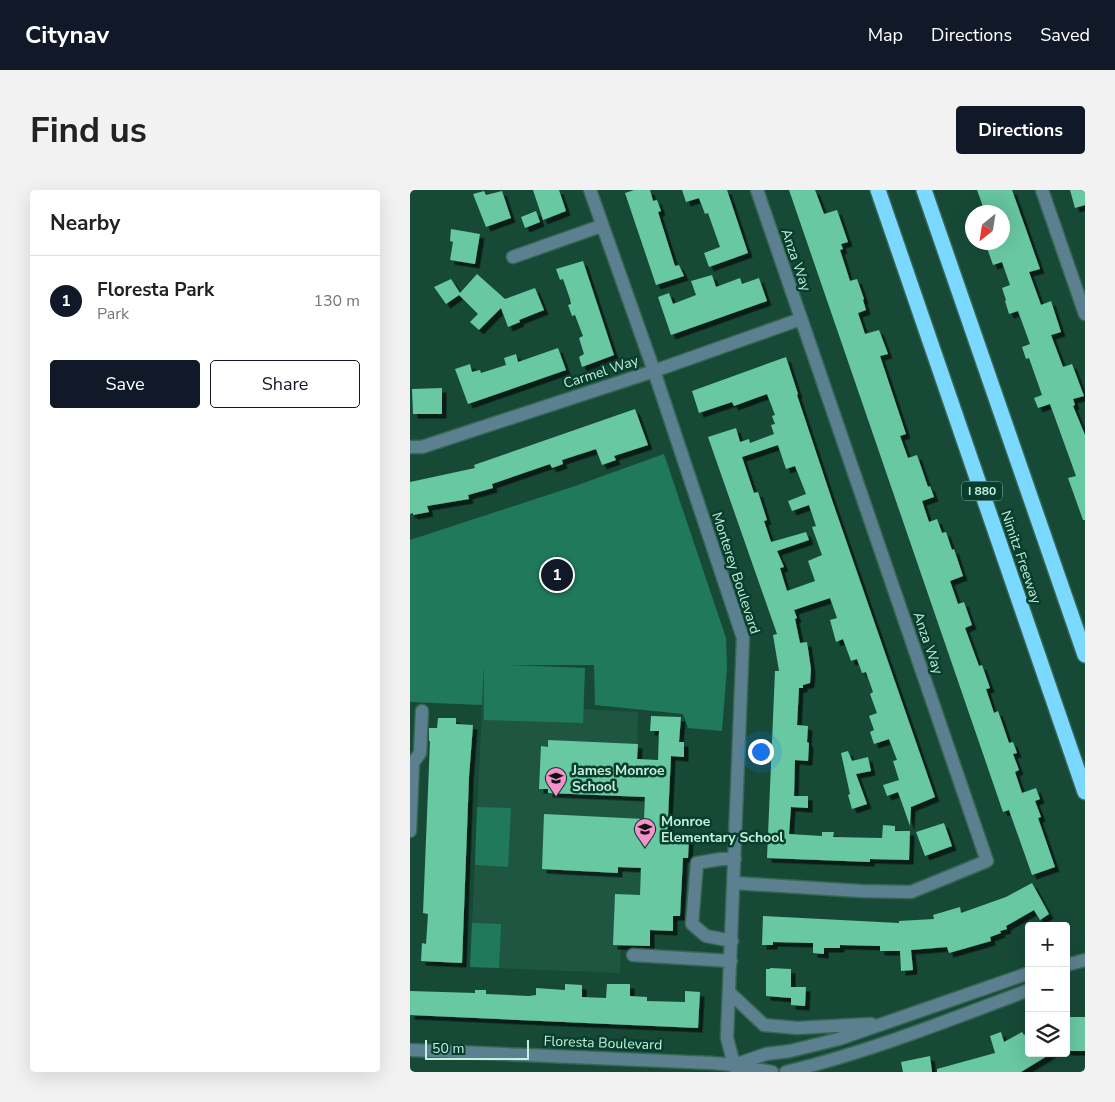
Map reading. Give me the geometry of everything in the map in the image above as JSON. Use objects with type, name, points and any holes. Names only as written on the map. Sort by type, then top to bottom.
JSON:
[{"type":"highway","name":"Nimitz Freeway","points":[[878,190],[1085,792]]},
{"type":"highway","name":"Nimitz Freeway","points":[[924,190],[1085,655]]},
{"type":"street","name":"Monterey Boulevard","points":[[590,190],[601,226],[654,370],[743,638],[727,1038],[736,1068]]},
{"type":"street","name":"Anza Way","points":[[734,883],[861,891],[911,892],[987,861],[757,190]]},
{"type":"street","points":[[1042,190],[1085,314]]},
{"type":"street","points":[[513,257],[601,226]]},
{"type":"street","name":"Carmel Way","points":[[410,447],[422,447],[800,319]]},
{"type":"street","points":[[410,831],[411,762],[420,753],[422,711]]},
{"type":"street","points":[[732,942],[706,936],[692,924],[697,864],[721,859],[735,860]]},
{"type":"street","points":[[632,955],[731,961]]},
{"type":"street","points":[[1070,964],[1083,961]]},
{"type":"street","points":[[1070,968],[1083,961]]},
{"type":"street","name":"Floresta Boulevard","points":[[736,1068],[766,1054],[790,1051],[839,1039],[1025,974]]},
{"type":"street","points":[[786,1072],[823,1063],[917,1033],[1025,992]]},
{"type":"street","points":[[730,993],[764,1025],[797,1028],[886,1023]]},
{"type":"street","name":"Floresta Boulevard","points":[[410,1050],[736,1068],[772,1072]]},
{"type":"shaded area","points":[[664,454],[726,638],[727,667],[722,731],[688,728],[683,714],[595,705],[594,665],[509,665],[585,668],[583,723],[484,720],[484,665],[482,705],[410,702],[410,540],[575,486]]},
{"type":"shaded area","points":[[484,665],[585,668],[583,709],[638,712],[637,759],[671,761],[667,838],[689,839],[688,858],[683,858],[680,916],[673,916],[673,931],[651,930],[650,946],[621,945],[620,973],[470,967]]},
{"type":"shaded area","points":[[477,807],[511,808],[508,867],[475,865]]},
{"type":"shaded area","points":[[472,923],[501,924],[499,968],[470,967]]},
{"type":"building","points":[[533,190],[559,190],[566,211],[543,220]]},
{"type":"building","points":[[634,190],[650,190],[653,201],[657,200],[661,211],[658,212],[675,266],[679,265],[684,276],[656,285],[625,193]]},
{"type":"building","points":[[682,190],[727,190],[748,253],[709,267],[704,253],[720,247],[708,213],[705,214],[699,198],[686,202]]},
{"type":"building","points":[[789,190],[815,190],[824,214],[837,210],[848,242],[841,244],[843,249],[840,250],[850,281],[857,279],[864,299],[866,310],[858,313],[865,334],[879,330],[888,354],[880,356],[906,434],[900,436],[908,458],[917,455],[928,487],[930,486],[934,497],[922,501],[929,522],[937,519],[942,533],[946,532],[952,550],[954,549],[963,576],[950,581],[958,604],[964,602],[972,625],[965,628],[979,666],[982,665],[990,688],[986,689],[994,713],[998,711],[1009,743],[1013,742],[1017,753],[1013,754],[1019,770],[1015,772],[1022,793],[1036,788],[1040,799],[1035,801],[1041,817],[1038,818],[1055,867],[1032,875],[1009,810],[1003,812]]},
{"type":"building","points":[[977,190],[1012,190],[1040,269],[1029,272],[1041,305],[1051,301],[1061,332],[1051,335],[1063,367],[1072,364],[1084,396],[1073,399],[1075,405],[1073,406],[1085,435],[1085,520],[1083,520],[1068,478],[1076,476],[1050,404],[1038,408],[1034,398],[1042,395],[1029,358],[1026,359],[1022,347],[1030,344],[1018,311],[1009,314],[1002,288],[1010,285],[1002,262],[993,265],[988,250],[1010,250],[1010,205],[982,205]]},
{"type":"building","points":[[1070,190],[1085,190],[1085,205],[1075,208]]},
{"type":"building","points":[[484,191],[486,195],[502,191],[511,218],[486,227],[473,194]]},
{"type":"building","points":[[536,211],[540,222],[525,228],[521,217]]},
{"type":"building","points":[[451,229],[480,234],[475,264],[450,260],[453,242],[450,241]]},
{"type":"building","points":[[583,261],[614,355],[582,367],[579,357],[584,354],[579,338],[583,336],[575,315],[572,316],[568,305],[571,304],[563,279],[560,280],[556,269]]},
{"type":"building","points":[[477,274],[505,299],[535,288],[544,310],[519,320],[520,322],[508,327],[501,308],[479,330],[470,322],[478,314],[459,295],[446,304],[434,287],[451,279],[460,293]]},
{"type":"building","points":[[712,275],[716,287],[740,278],[742,284],[759,278],[767,301],[671,335],[658,297],[669,293],[673,304],[696,295],[691,281]]},
{"type":"building","points":[[558,348],[566,370],[468,404],[455,369],[470,364],[472,372],[480,370],[481,373],[506,365],[504,358],[516,354],[518,362]]},
{"type":"building","points":[[786,357],[833,503],[935,797],[911,807],[910,826],[898,792],[887,796],[883,785],[899,780],[893,761],[897,760],[889,739],[874,744],[870,732],[874,730],[869,716],[877,713],[870,694],[873,692],[866,672],[862,673],[857,659],[851,661],[843,639],[836,642],[830,620],[837,618],[830,598],[794,610],[797,618],[795,619],[800,643],[807,642],[811,669],[810,683],[803,685],[803,688],[799,688],[797,725],[808,726],[807,742],[809,743],[808,761],[795,760],[794,796],[808,796],[808,808],[791,807],[789,834],[822,836],[822,832],[834,832],[833,837],[882,838],[883,825],[895,826],[895,831],[910,831],[909,860],[870,859],[870,862],[767,858],[775,671],[779,671],[773,635],[777,634],[708,437],[736,428],[740,442],[749,439],[750,443],[774,434],[771,425],[775,424],[772,416],[775,415],[767,394],[734,406],[732,402],[699,413],[692,391]],"holes":[[[778,445],[786,469],[795,466],[806,494],[788,501],[792,511],[809,505],[816,526],[812,527],[822,555],[808,561],[815,581],[787,591],[780,568],[784,567],[777,551],[809,540],[806,532],[771,542],[764,521],[767,520],[758,492],[754,493],[742,457]]]},
{"type":"building","points":[[442,388],[442,414],[413,414],[412,389]]},
{"type":"building","points":[[635,409],[648,445],[614,456],[616,460],[602,465],[596,449],[562,460],[563,464],[552,468],[550,464],[492,484],[493,488],[468,495],[469,499],[427,506],[429,512],[410,514],[410,482],[475,468],[474,465]]},
{"type":"building","points":[[651,716],[681,717],[679,742],[684,742],[684,757],[671,756],[667,838],[689,839],[688,858],[683,858],[680,916],[673,916],[673,931],[650,930],[650,946],[613,945],[615,894],[640,895],[641,868],[618,867],[618,873],[542,869],[544,814],[644,819],[645,797],[548,793],[548,789],[539,789],[541,746],[548,747],[548,740],[638,744],[637,759],[658,760],[659,731],[650,731]]},
{"type":"building","points":[[438,718],[456,718],[456,724],[473,725],[469,777],[462,963],[421,961],[422,943],[426,944],[428,914],[423,913],[429,728],[437,728]]},
{"type":"building","points":[[848,751],[852,761],[868,757],[871,771],[856,774],[867,804],[852,809],[841,753]]},
{"type":"building","points":[[944,823],[952,846],[925,856],[916,832]]},
{"type":"building","points":[[1032,883],[1049,914],[1040,920],[1034,910],[1006,926],[1007,929],[1000,931],[1001,933],[990,937],[991,941],[949,953],[947,947],[911,950],[913,970],[901,971],[900,951],[880,951],[880,946],[840,945],[840,948],[824,948],[824,954],[813,953],[813,943],[773,942],[773,945],[762,945],[763,916],[899,923],[899,921],[934,919],[933,915],[960,907],[961,913],[1006,897]]},
{"type":"building","points":[[766,969],[791,969],[791,987],[806,987],[805,1006],[791,1005],[791,998],[766,996]]},
{"type":"building","points":[[565,984],[582,985],[582,997],[606,998],[607,984],[630,984],[630,996],[647,997],[647,1001],[685,1002],[685,991],[700,992],[698,1028],[410,1015],[410,991],[475,993],[475,990],[486,990],[486,994],[529,996],[536,995],[536,988],[565,990]]},
{"type":"building","points":[[1070,1017],[1085,1017],[1085,1051],[1070,1051]]},
{"type":"building","points":[[1001,1032],[1004,1042],[1022,1032],[1025,1034],[1025,1057],[1045,1057],[1021,1072],[937,1072],[937,1069],[995,1053],[990,1036]]},
{"type":"building","points":[[930,1056],[932,1072],[903,1072],[901,1062]]},
{"type":"place","name":"Floresta Park","points":[[557,575]]},
{"type":"place","name":"James Monroe School","points":[[556,797]]},
{"type":"place","name":"Monroe Elementary School","points":[[645,848]]}]
